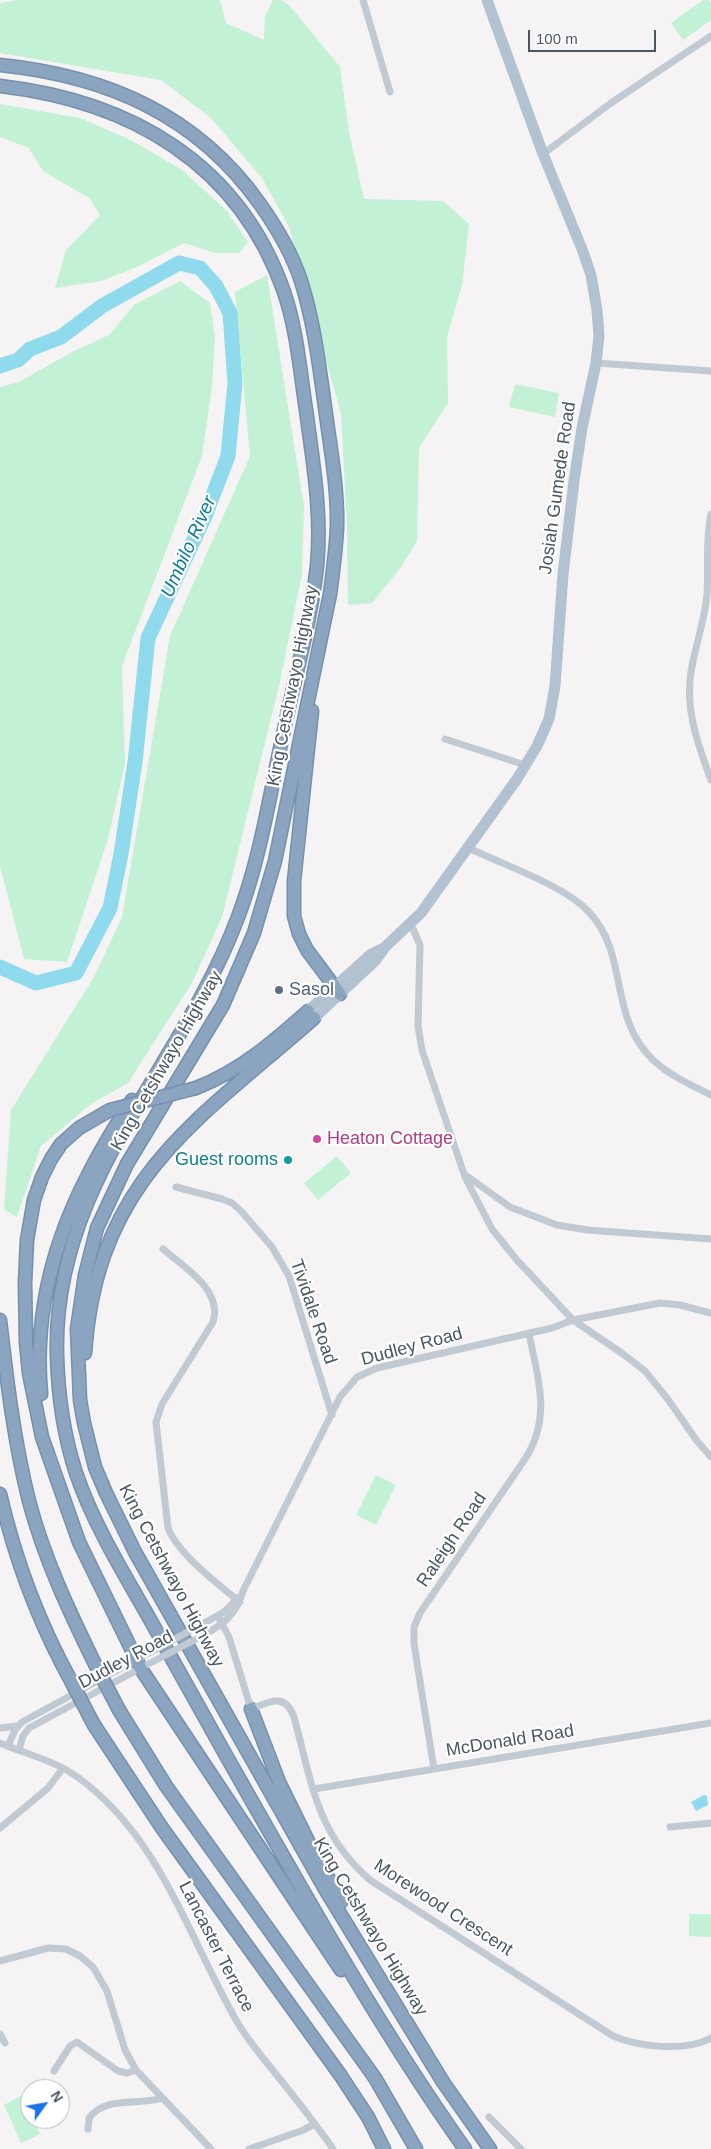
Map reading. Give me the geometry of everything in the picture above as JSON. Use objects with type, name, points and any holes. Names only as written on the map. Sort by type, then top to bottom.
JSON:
[{"type":"highway","name":"King Cetshwayo Highway","points":[[0,65],[66,75],[94,83],[150,106],[176,122],[210,148],[248,188],[273,222],[290,253],[303,287],[317,348],[335,486],[335,554],[330,594],[275,861],[254,933],[223,1005],[120,1177],[97,1228],[80,1298],[77,1329],[78,1369],[86,1431],[95,1467],[134,1552],[325,1889],[434,2067],[490,2149]]},
{"type":"highway","name":"King Cetshwayo Highway","points":[[0,86],[64,96],[96,106],[132,120],[156,133],[180,150],[227,194],[258,236],[280,283],[292,320],[317,498],[318,542],[316,571],[253,870],[241,911],[228,944],[198,1003],[103,1166],[76,1227],[60,1292],[57,1328],[58,1382],[64,1419],[76,1470],[107,1542],[290,1869],[393,2041],[465,2149]]},
{"type":"highway","points":[[313,676],[312,718],[292,898],[299,934],[313,960],[337,990]]},
{"type":"highway","points":[[51,1463],[41,1398],[39,1351],[45,1293],[54,1256],[80,1190],[95,1160],[179,1027],[198,1003]]},
{"type":"highway","points":[[106,1493],[86,1404],[84,1355],[92,1296],[106,1247],[135,1190],[153,1166],[183,1132],[311,1014]]},
{"type":"highway","points":[[311,1014],[234,1071],[196,1088],[110,1110],[79,1128],[61,1144],[42,1177],[34,1200],[28,1240],[25,1283],[28,1365],[42,1437],[65,1507],[79,1542],[138,1665],[316,1934],[393,2041]]},
{"type":"highway","points":[[0,1320],[14,1430],[29,1502],[48,1562],[95,1664],[119,1710],[166,1786],[375,2078],[416,2149]]},
{"type":"highway","points":[[0,1494],[19,1564],[45,1630],[94,1725],[162,1828],[341,2076],[368,2117],[384,2149]]},
{"type":"highway","points":[[251,1709],[279,1782],[316,1857],[475,2128]]},
{"type":"main road","name":"Josiah Gumede Road","points":[[311,1014],[370,955],[385,947],[412,924],[429,904],[526,765],[549,719],[554,686],[563,574],[574,481],[582,428],[596,363],[597,310],[591,275],[582,249],[543,154],[488,0]]},
{"type":"street","points":[[362,0],[390,92]]},
{"type":"street","points":[[543,154],[610,103],[711,36]]},
{"type":"street","points":[[596,363],[711,371]]},
{"type":"street","points":[[711,514],[707,542],[705,610],[691,672],[689,701],[695,734],[711,780]]},
{"type":"street","points":[[445,739],[526,765]]},
{"type":"street","points":[[469,848],[561,890],[589,912],[609,944],[623,1010],[638,1042],[659,1066],[711,1096]]},
{"type":"street","points":[[412,924],[420,945],[418,1026],[422,1050],[464,1174],[499,1238],[573,1320],[645,1371],[667,1398],[700,1446],[711,1457]]},
{"type":"street","points":[[464,1174],[510,1206],[557,1225],[587,1230],[711,1239]]},
{"type":"street","name":"Tividale Road","points":[[176,1187],[232,1203],[241,1210],[272,1247],[289,1276],[332,1415]]},
{"type":"street","points":[[163,1249],[202,1284],[211,1295],[215,1308],[213,1322],[158,1413],[156,1430],[166,1522],[171,1536],[180,1548],[238,1601]]},
{"type":"street","name":"Dudley Road","points":[[0,1728],[17,1726],[138,1665],[154,1661],[223,1624],[233,1614],[346,1388],[366,1372],[529,1334],[573,1320],[660,1303],[680,1305],[711,1313]]},
{"type":"street","name":"Raleigh Road","points":[[434,1769],[414,1644],[414,1627],[420,1613],[525,1459],[536,1439],[542,1408],[529,1334]]},
{"type":"street","name":"Dudley Road","points":[[18,1750],[23,1736],[29,1728],[138,1665],[149,1653],[218,1616],[238,1601]]},
{"type":"street","points":[[218,1616],[233,1647],[251,1709]]},
{"type":"street","name":"Morewood Crescent","points":[[251,1709],[275,1700],[285,1703],[290,1707],[322,1818],[349,1861],[370,1880],[602,2030],[623,2040],[679,2047],[698,2044],[711,2038]]},
{"type":"street","name":"McDonald Road","points":[[314,1788],[711,1723]]},
{"type":"street","points":[[8,1746],[17,1726]]},
{"type":"street","name":"Lancaster Terrace","points":[[0,1743],[63,1768],[101,1797],[141,1843],[184,1915],[245,2035],[333,2149]]},
{"type":"street","points":[[0,1828],[48,1788],[63,1768]]},
{"type":"street","points":[[670,1827],[711,1823]]},
{"type":"street","points":[[0,1961],[48,1948],[66,1949],[80,1956],[92,1968],[107,1991],[125,2050],[136,2070],[211,2149]]},
{"type":"street","points":[[0,2034],[5,2043]]},
{"type":"street","points":[[54,2072],[65,2052],[77,2042],[81,2042],[94,2055],[118,2071],[127,2073],[136,2070]]},
{"type":"street","points":[[88,2129],[89,2118],[104,2106],[123,2102],[149,2102],[162,2098]]},
{"type":"street","points":[[489,2118],[522,2149]]},
{"type":"street","points":[[249,2149],[301,2131],[315,2124]]},
{"type":"green space","points":[[19,0],[220,0],[226,23],[264,40],[265,16],[273,0],[281,0],[289,5],[340,67],[349,132],[364,199],[443,201],[469,224],[462,285],[447,337],[448,403],[419,448],[417,541],[401,567],[372,603],[348,605],[347,526],[341,414],[289,227],[262,178],[211,118],[161,80],[0,53],[0,3]]},
{"type":"green space","points":[[703,0],[709,0],[711,3],[711,20],[683,40],[671,23]]},
{"type":"green space","points":[[0,104],[80,118],[131,140],[182,170],[227,211],[248,242],[239,253],[215,253],[184,243],[139,266],[102,281],[55,288],[66,250],[100,215],[89,198],[43,171],[29,148],[0,137]]},
{"type":"green space","points":[[267,275],[304,507],[302,574],[279,686],[222,917],[192,983],[128,1083],[91,1104],[41,1146],[17,1217],[4,1210],[11,1110],[94,977],[122,917],[170,636],[250,456],[235,292]]},
{"type":"green space","points":[[180,281],[210,303],[215,337],[212,386],[202,456],[122,666],[125,763],[108,839],[67,962],[24,959],[0,866],[0,387],[19,382],[72,352],[109,335],[134,305]]},
{"type":"green space","points":[[515,384],[559,393],[555,417],[509,407]]},
{"type":"green space","points":[[337,1156],[351,1173],[318,1200],[304,1183]]},
{"type":"green space","points":[[376,1475],[396,1485],[376,1525],[356,1515]]},
{"type":"green space","points":[[689,1914],[711,1914],[711,1937],[689,1936]]},
{"type":"green space","points":[[20,2096],[20,2129],[38,2129],[40,2134],[21,2143],[4,2105]]},
{"type":"water","points":[[704,1795],[707,1796],[708,1805],[696,1811],[691,1802]]},
{"type":"waterway","name":"Umbilo River","points":[[0,366],[18,360],[30,349],[61,337],[102,306],[179,263],[200,268],[216,286],[230,313],[235,383],[228,456],[205,516],[148,638],[135,762],[121,854],[110,908],[76,973],[36,983],[0,967]]},
{"type":"place","name":"Sasol","points":[[279,990]]},
{"type":"place","name":"Heaton Cottage","points":[[317,1139]]},
{"type":"place","name":"Guest rooms","points":[[288,1160]]}]
